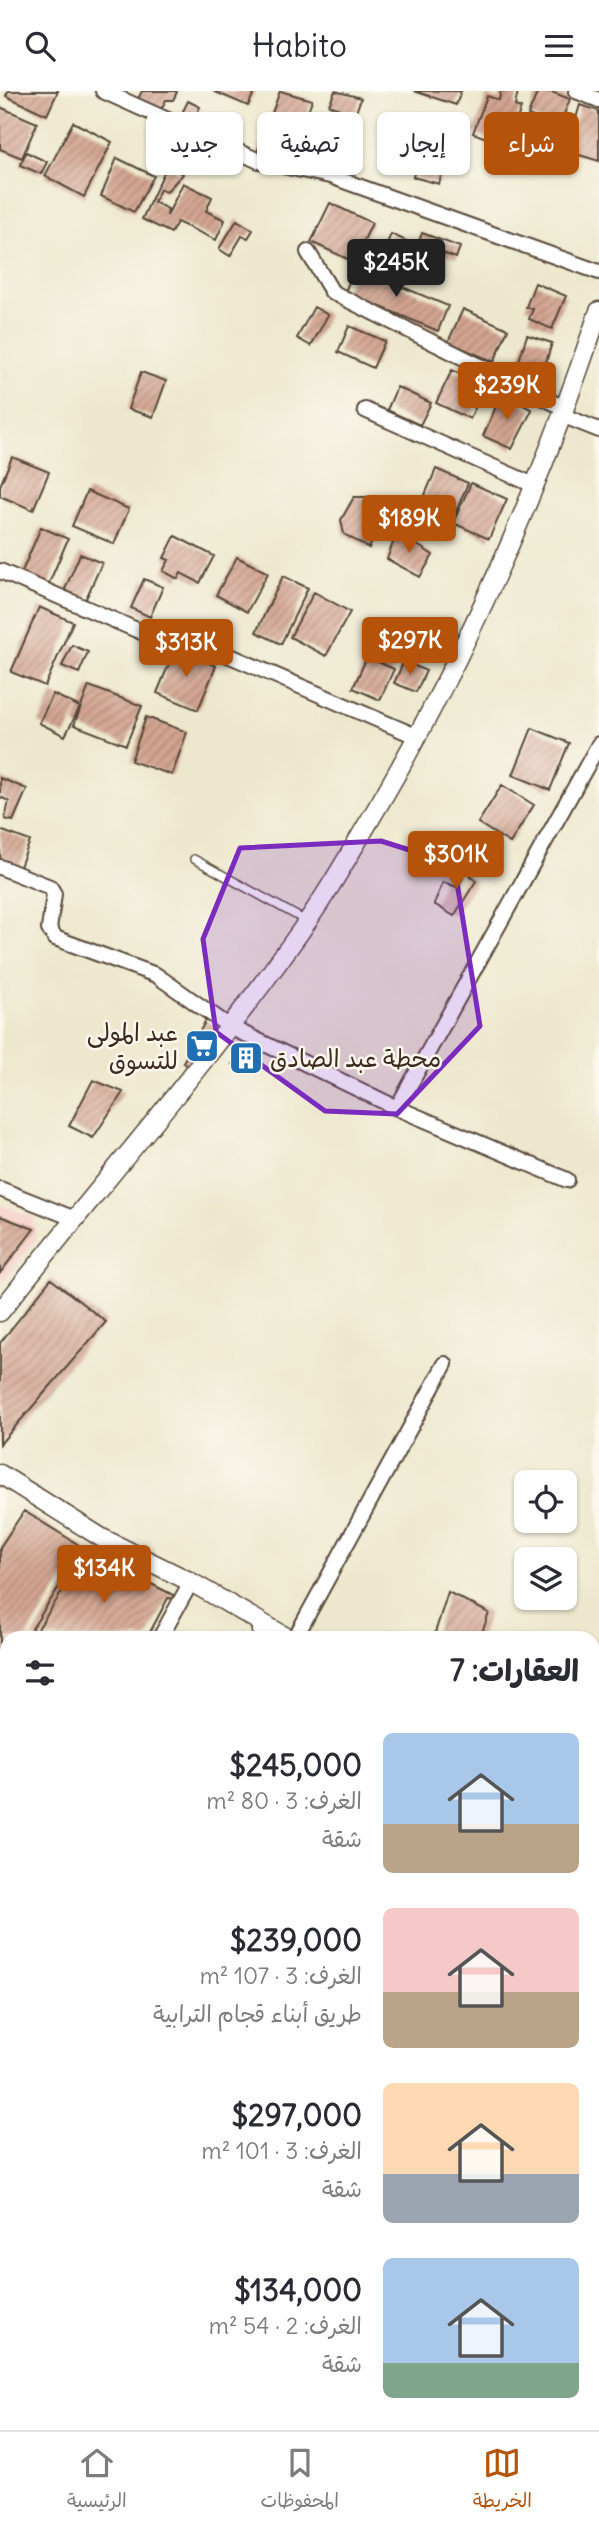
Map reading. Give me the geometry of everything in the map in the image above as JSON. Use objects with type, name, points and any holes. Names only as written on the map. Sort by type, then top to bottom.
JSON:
[{"type":"street","points":[[103,91],[260,161],[331,176],[599,272]]},
{"type":"street","points":[[576,91],[599,100]]},
{"type":"street","points":[[308,252],[332,292],[599,430]]},
{"type":"street","points":[[0,1312],[230,1027],[345,864],[435,708],[536,486],[565,412],[599,311]]},
{"type":"street","points":[[365,409],[536,486]]},
{"type":"street","points":[[0,572],[146,634],[214,649],[418,737]]},
{"type":"street","points":[[397,1108],[599,744]]},
{"type":"street","points":[[0,867],[50,887],[54,894],[49,929],[55,938],[156,975],[230,1027],[397,1108],[567,1180]]},
{"type":"street","points":[[0,1189],[75,1219]]},
{"type":"street","points":[[299,1631],[446,1364]]},
{"type":"street","points":[[0,1474],[102,1538],[191,1582],[259,1630]]},
{"type":"street","points":[[164,1631],[191,1582]]},
{"type":"lane","points":[[194,859],[307,921]]},
{"type":"highlighted area","points":[[381,841],[454,864],[480,1026],[397,1114],[325,1111],[216,1032],[203,939],[240,848]]},
{"type":"shaded area","points":[[0,1205],[33,1216],[36,1239],[0,1286]]},
{"type":"building","points":[[8,91],[58,91],[47,115],[6,96]]},
{"type":"building","points":[[142,91],[177,92],[173,100],[166,100],[160,112],[136,103]]},
{"type":"building","points":[[213,91],[255,91],[248,106]]},
{"type":"building","points":[[280,91],[312,100],[308,112],[272,112]]},
{"type":"building","points":[[335,91],[361,98],[356,112],[347,112],[329,105]]},
{"type":"building","points":[[414,91],[461,91],[456,105]]},
{"type":"building","points":[[501,91],[518,91],[515,106],[521,108],[520,112],[484,112],[484,137],[473,133],[487,96],[499,100]]},
{"type":"building","points":[[538,91],[549,91],[570,99],[565,112],[529,112]]},
{"type":"building","points":[[188,101],[200,107],[198,112],[182,112]]},
{"type":"building","points":[[580,105],[599,111],[599,161],[579,155]]},
{"type":"building","points":[[0,107],[37,123],[22,158],[0,149]]},
{"type":"building","points":[[73,122],[112,142],[84,197],[45,176]]},
{"type":"building","points":[[26,152],[47,162],[41,174],[20,165]]},
{"type":"building","points":[[117,158],[146,172],[146,175],[154,176],[134,212],[101,196]]},
{"type":"building","points":[[163,175],[182,175],[166,192],[160,189],[154,202],[168,209],[167,216],[183,183],[212,197],[206,211],[225,220],[216,240],[177,222],[171,233],[142,219]]},
{"type":"building","points":[[414,175],[441,175],[439,184]]},
{"type":"building","points":[[330,203],[372,223],[354,262],[311,242]]},
{"type":"building","points":[[237,220],[253,230],[248,238],[242,236],[230,256],[219,249]]},
{"type":"building","points":[[422,233],[460,247],[456,258],[418,244]]},
{"type":"building","points":[[391,234],[430,252],[418,279],[379,262]]},
{"type":"building","points":[[355,267],[448,306],[438,331],[345,292]]},
{"type":"building","points":[[535,283],[566,296],[552,329],[529,319],[533,309],[526,307]]},
{"type":"building","points":[[314,307],[328,315],[311,346],[297,338]]},
{"type":"building","points":[[463,309],[508,329],[494,362],[448,342]]},
{"type":"building","points":[[349,326],[385,341],[373,368],[338,352]]},
{"type":"building","points":[[527,335],[552,343],[541,378],[516,370]]},
{"type":"building","points":[[452,370],[485,386],[470,419],[436,403]]},
{"type":"building","points":[[141,372],[166,381],[153,417],[128,409]]},
{"type":"building","points":[[397,387],[431,403],[420,425],[387,410]]},
{"type":"building","points":[[502,393],[532,410],[512,449],[483,436]]},
{"type":"building","points":[[12,457],[49,472],[33,510],[0,496],[0,486]]},
{"type":"building","points":[[436,469],[468,483],[454,516],[422,502]]},
{"type":"building","points":[[471,483],[507,499],[489,539],[453,523]]},
{"type":"building","points":[[87,491],[129,509],[114,544],[72,526]]},
{"type":"building","points":[[354,497],[367,497],[384,506],[380,514],[385,517],[369,548],[344,534],[341,520]]},
{"type":"building","points":[[41,527],[68,539],[47,588],[20,576]]},
{"type":"building","points":[[397,532],[433,555],[420,577],[387,559]]},
{"type":"building","points":[[175,536],[214,556],[200,583],[181,573],[178,579],[163,571],[169,560],[164,558]]},
{"type":"building","points":[[80,554],[102,563],[84,603],[63,594]]},
{"type":"building","points":[[237,557],[268,573],[247,612],[216,595]]},
{"type":"building","points":[[283,576],[308,588],[281,644],[256,632]]},
{"type":"building","points":[[144,579],[163,587],[150,617],[131,608]]},
{"type":"building","points":[[314,592],[350,612],[326,656],[290,637]]},
{"type":"building","points":[[39,607],[73,622],[45,686],[11,672]]},
{"type":"building","points":[[72,645],[88,652],[79,673],[62,666]]},
{"type":"building","points":[[175,649],[216,666],[198,710],[157,693]]},
{"type":"building","points":[[367,657],[394,669],[380,700],[353,688]]},
{"type":"building","points":[[404,661],[426,671],[416,692],[394,683]]},
{"type":"building","points":[[89,686],[142,706],[126,745],[74,725]]},
{"type":"building","points":[[53,694],[80,707],[65,736],[39,723]]},
{"type":"building","points":[[146,717],[187,732],[172,775],[131,761]]},
{"type":"building","points":[[532,728],[569,743],[550,790],[513,775]]},
{"type":"building","points":[[0,778],[27,789],[13,821],[5,819],[9,801],[0,797]]},
{"type":"building","points":[[502,785],[534,805],[510,843],[478,823]]},
{"type":"building","points":[[0,830],[30,841],[19,869],[0,862]]},
{"type":"building","points":[[456,860],[474,870],[470,876],[476,881],[454,916],[434,904],[443,882],[457,887],[463,878],[455,869]]},
{"type":"building","name":"عبد المولى للتسوق","points":[[206,1020],[224,1031],[192,1072],[183,1062]]},
{"type":"building","name":"محطة عبد الصادق","points":[[245,1042],[261,1050],[250,1071],[232,1064]]},
{"type":"building","points":[[93,1080],[123,1092],[93,1138],[69,1126]]},
{"type":"building","points":[[0,1216],[34,1229],[0,1273]]},
{"type":"building","points":[[51,1279],[106,1322],[0,1444],[0,1343]]},
{"type":"building","points":[[24,1511],[84,1548],[31,1631],[0,1631],[0,1547]]},
{"type":"building","points":[[88,1552],[181,1599],[168,1598],[151,1631],[37,1631]]},
{"type":"building","points":[[448,1592],[489,1613],[483,1631],[436,1631]]},
{"type":"place","name":"عبد المولى للتسوق","points":[[202,1046]]},
{"type":"place","name":"محطة عبد الصادق","points":[[246,1058]]}]
